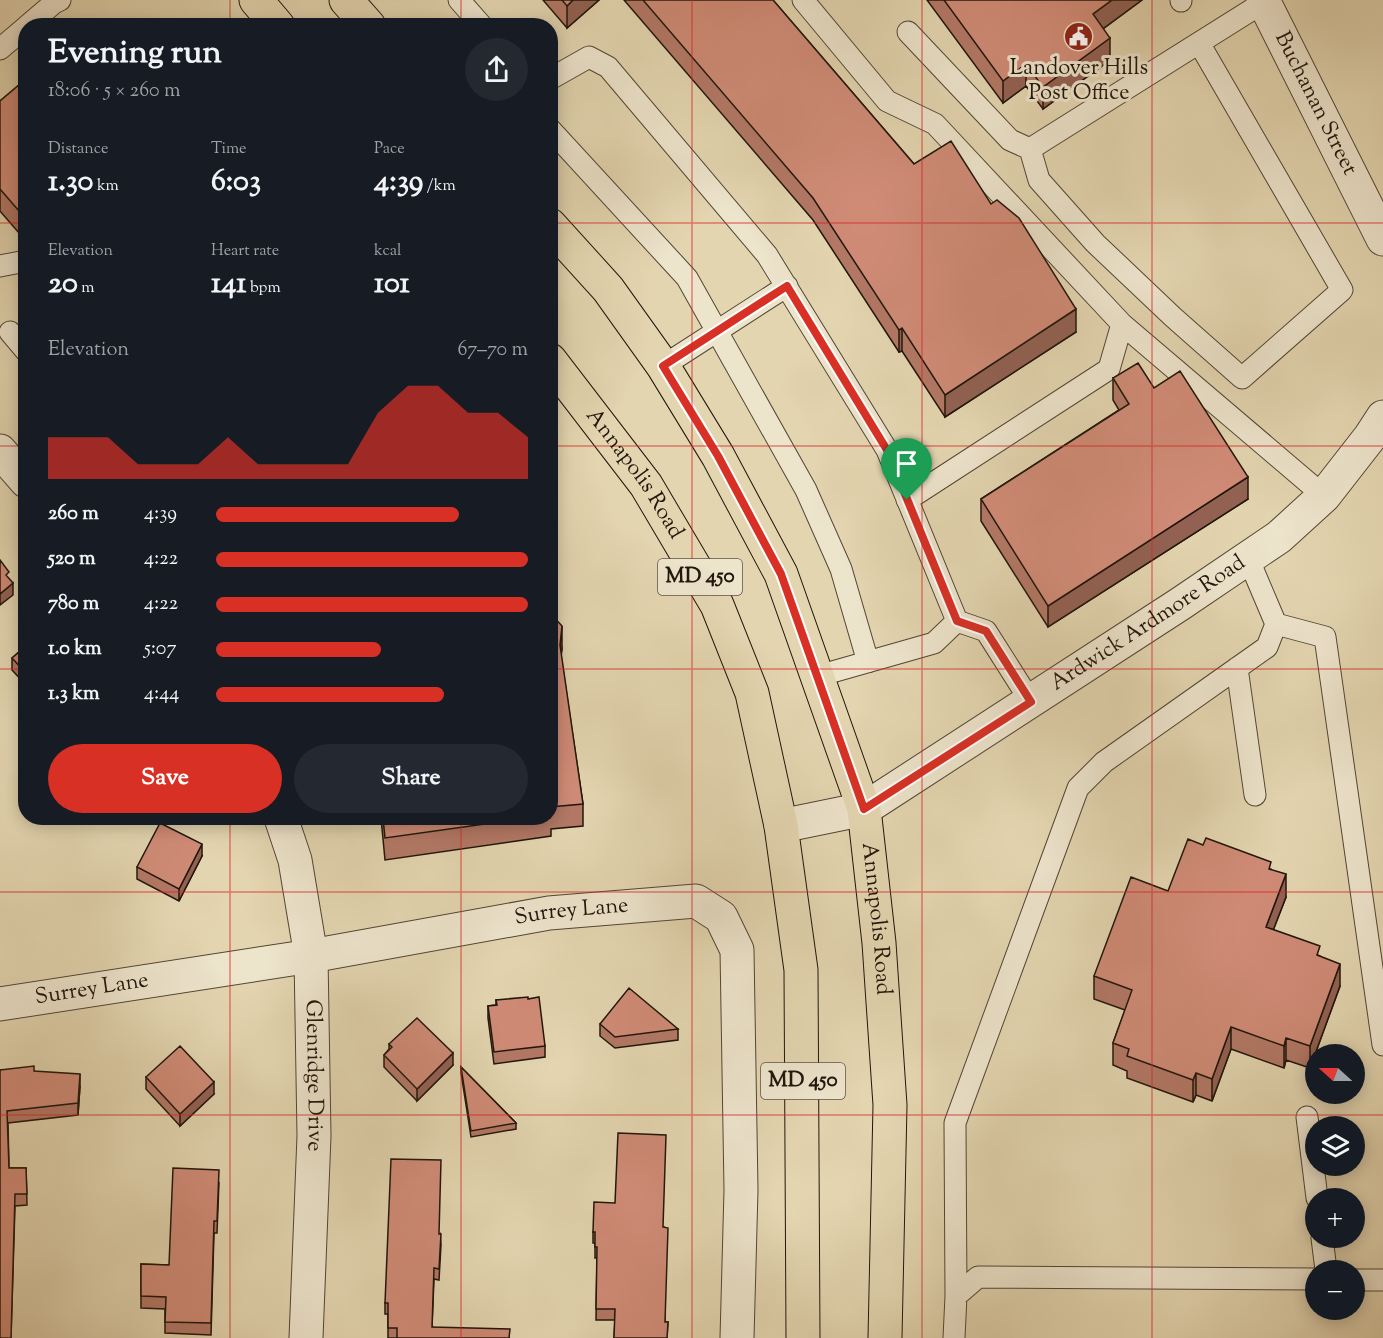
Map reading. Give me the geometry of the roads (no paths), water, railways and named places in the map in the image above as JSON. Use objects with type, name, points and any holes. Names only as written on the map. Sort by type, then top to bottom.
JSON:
[{"type":"main road","points":[[346,0],[362,18]]},
{"type":"main road","name":"Annapolis Road","points":[[558,234],[608,289],[663,366],[718,456],[781,574],[864,809],[879,942],[890,1105],[885,1338]]},
{"type":"main road","name":"Annapolis Road","points":[[558,370],[646,485],[717,605],[752,693],[782,826],[801,970],[803,1338]]},
{"type":"street","name":"Buchanan Street","points":[[1264,1],[1383,239]]},
{"type":"street","name":"Ardwick Ardmore Road","points":[[782,826],[864,809],[1031,702],[1279,537],[1324,496],[1383,417]]},
{"type":"street","points":[[0,451],[18,472]]},
{"type":"street","name":"Glenridge Drive","points":[[283,825],[295,860],[311,956],[314,1136],[306,1338]]},
{"type":"street","name":"Surrey Lane","points":[[0,1004],[311,956],[549,913],[696,901],[721,917],[737,950],[741,1190],[737,1338]]},
{"type":"lane","points":[[36,18],[60,0]]},
{"type":"lane","points":[[459,0],[475,18]]},
{"type":"lane","points":[[803,0],[887,101],[935,124],[1122,324],[1324,496]]},
{"type":"lane","points":[[1030,149],[1264,1]]},
{"type":"lane","points":[[908,32],[1010,140],[1030,149],[1039,180],[1095,243],[1242,378],[1342,290],[1199,43]]},
{"type":"lane","points":[[0,49],[18,33]]},
{"type":"lane","points":[[558,74],[589,57],[608,67],[767,255],[887,450],[957,621],[986,631],[1031,702]]},
{"type":"lane","points":[[558,138],[687,278],[806,490],[841,569],[868,662]]},
{"type":"lane","points":[[0,266],[18,263]]},
{"type":"lane","points":[[663,366],[787,286]]},
{"type":"lane","points":[[907,500],[1109,369],[1122,324]]},
{"type":"lane","points":[[10,332],[18,342]]},
{"type":"lane","points":[[954,1338],[956,1124],[1078,788],[1104,762],[1267,647],[1276,624],[1248,558]]},
{"type":"lane","points":[[818,676],[934,644],[957,621]]},
{"type":"lane","points":[[1276,624],[1325,637],[1383,1045]]},
{"type":"lane","points":[[1237,668],[1255,795]]},
{"type":"lane","points":[[956,1296],[978,1277],[1305,1279]]},
{"type":"lane","points":[[1365,1280],[1383,1280]]},
{"type":"place","name":"Landover Hills Post Office","points":[[1079,37]]}]
